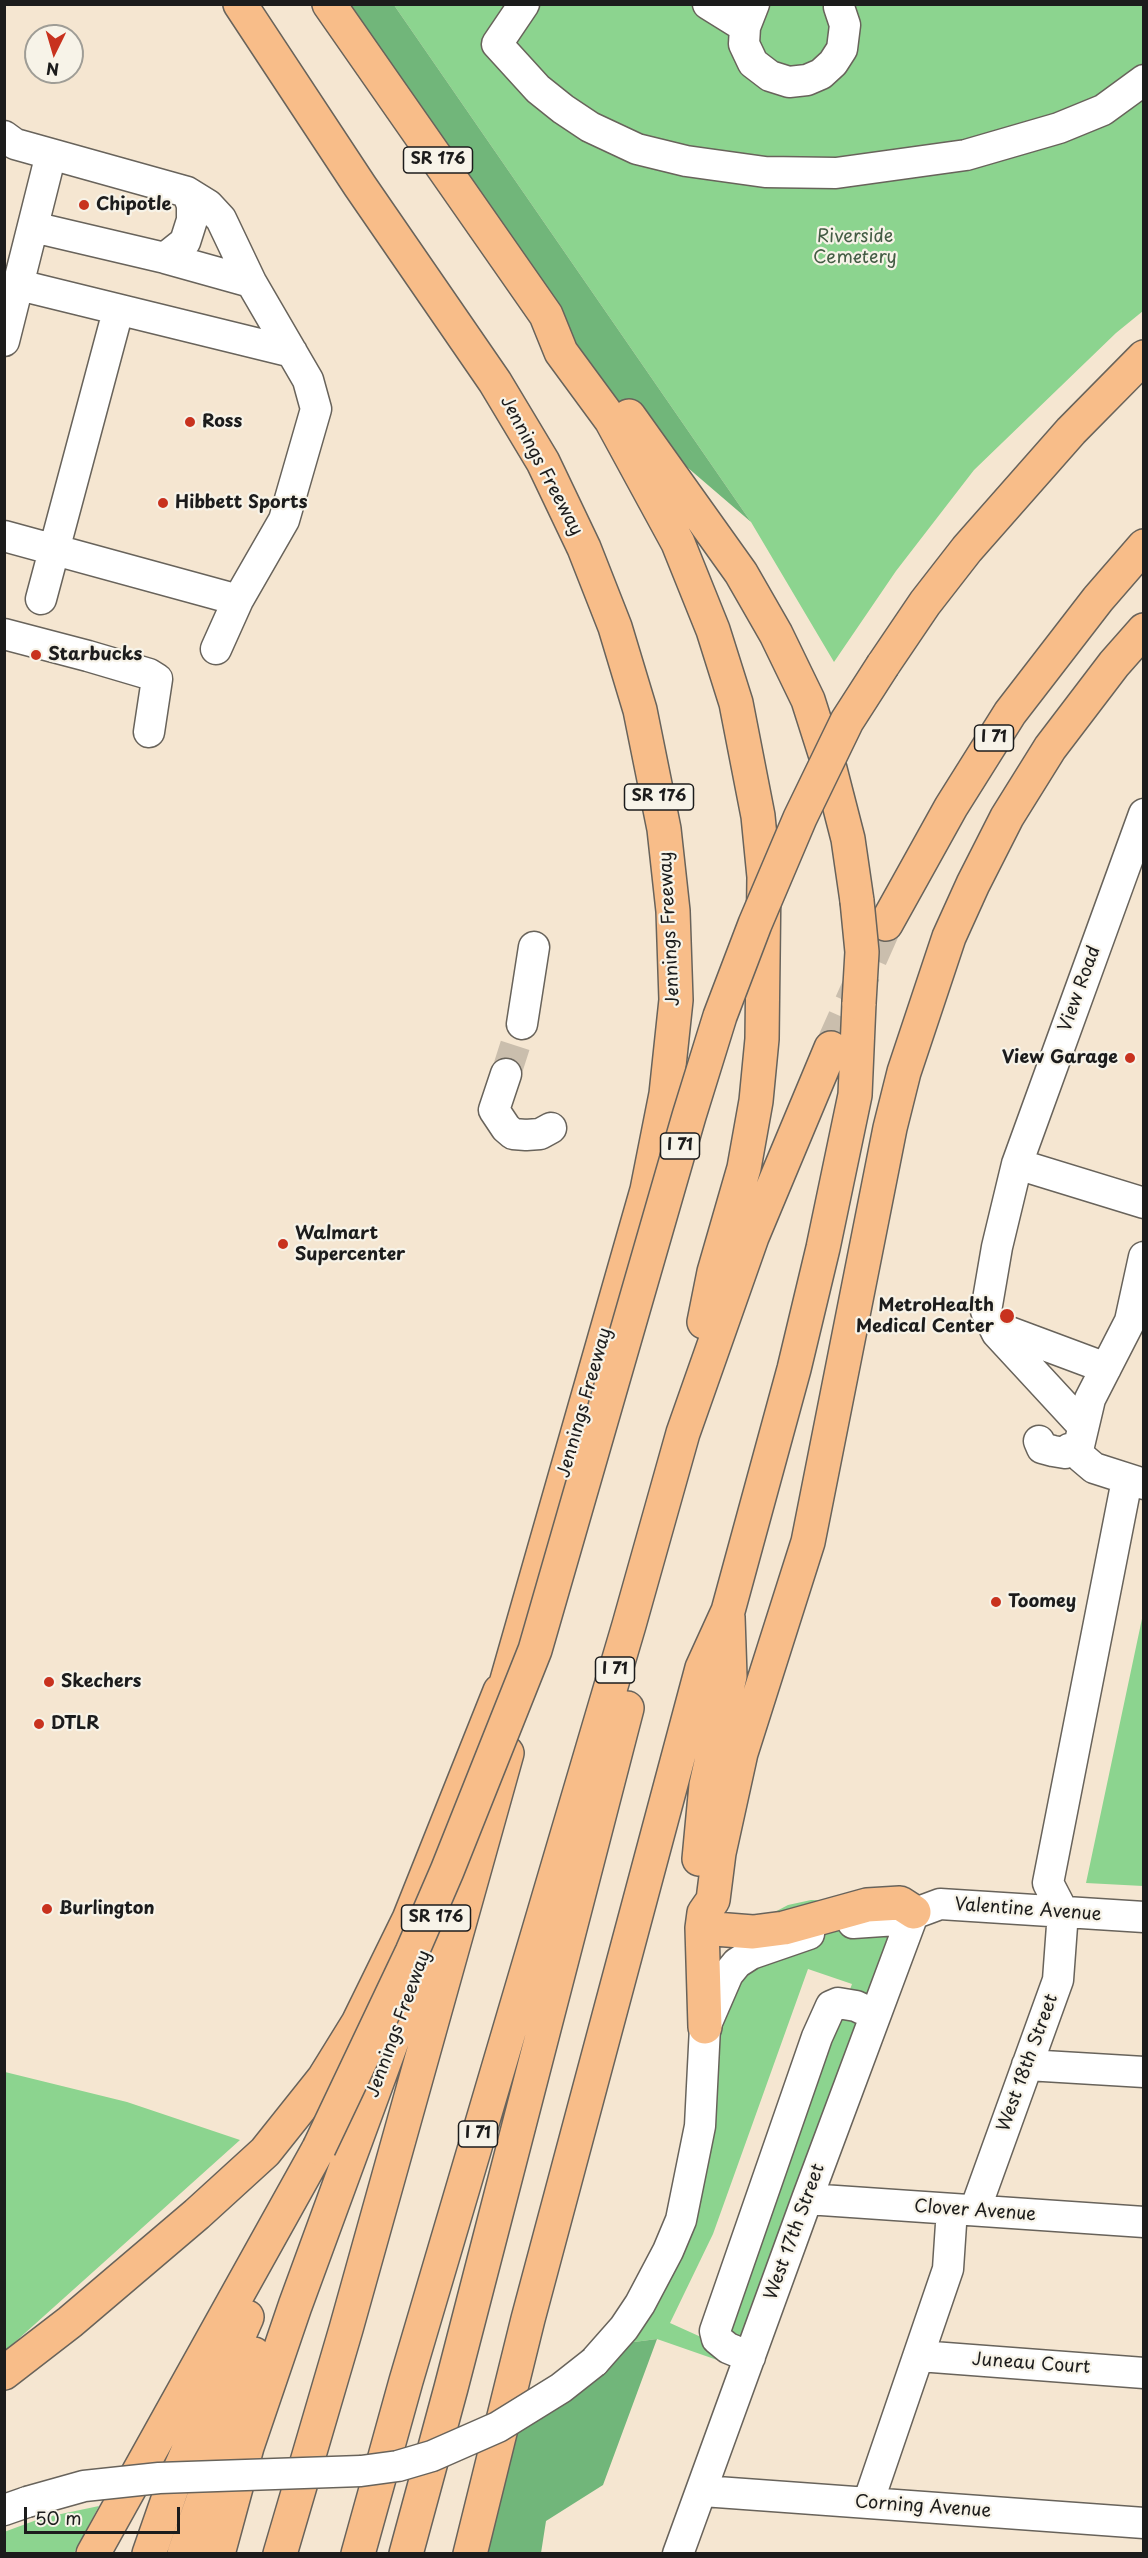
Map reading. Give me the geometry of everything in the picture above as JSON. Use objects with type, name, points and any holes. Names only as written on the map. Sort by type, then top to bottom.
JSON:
[{"type":"highway","name":"SR 176","points":[[329,4],[546,315],[561,352],[611,420],[678,543],[713,630],[736,703],[758,816],[764,877],[765,963],[762,1039],[756,1101],[744,1168],[714,1272],[683,1433]]},
{"type":"highway","name":"Jennings Freeway","points":[[243,9],[360,186],[495,382],[543,462],[584,548],[615,627],[640,710],[664,829],[673,911],[676,1000],[666,1094],[646,1190],[523,1656],[478,1785],[419,1974],[344,2169]]},
{"type":"highway","points":[[470,2553],[528,2319],[702,1668],[728,1611],[799,1347],[828,1226],[855,1095],[862,952],[848,839],[830,769],[808,700],[776,634],[741,573],[645,438],[577,345],[546,315]]},
{"type":"highway","points":[[1071,431],[1143,357]]},
{"type":"highway","name":"I 71","points":[[280,2553],[346,2330],[523,1656],[720,1016],[754,924],[800,818],[848,721],[882,665],[925,603],[967,549],[1071,431],[1143,368]]},
{"type":"highway","name":"I 71","points":[[886,924],[951,807],[1010,713],[1137,554]]},
{"type":"highway","points":[[703,1921],[713,1900],[719,1853],[741,1753],[808,1542],[890,1128],[904,1072],[930,992],[959,916],[1007,817],[1050,748],[1143,630]]},
{"type":"highway","name":"I 71","points":[[358,2553],[412,2358],[629,1625],[683,1433],[752,1238],[831,1048]]},
{"type":"highway","points":[[406,2553],[451,2388],[618,1737],[734,1336],[778,1207],[779,1169]]},
{"type":"highway","points":[[705,2027],[703,1921],[697,1895],[701,1829],[712,1750],[730,1676],[728,1611]]},
{"type":"highway","points":[[93,2553],[216,2360],[319,2148],[438,1891],[523,1656]]},
{"type":"highway","points":[[4,2373],[92,2303],[265,2152],[324,2078],[358,2024],[409,1919],[523,1656]]},
{"type":"highway","points":[[703,1921],[753,1932],[784,1928],[867,1905],[900,1903],[914,1912]]},
{"type":"highway","name":"SR 176","points":[[218,2553],[247,2448],[344,2169]]},
{"type":"highway","points":[[184,2553],[248,2366],[344,2169]]},
{"type":"highway","points":[[149,2553],[216,2360]]},
{"type":"street","points":[[524,4],[497,44],[538,89],[563,109],[590,127],[637,149],[686,161],[765,172],[836,173],[966,155],[1037,135],[1103,110],[1143,80]]},
{"type":"street","points":[[708,4],[749,16],[744,44],[753,63],[770,76],[789,82],[807,80],[821,74],[842,50],[844,25],[840,5]]},
{"type":"street","points":[[8,142],[187,192],[208,205],[221,219],[250,282],[308,380],[316,409],[284,520],[238,600],[216,649]]},
{"type":"street","points":[[4,341],[51,154]]},
{"type":"street","points":[[165,258],[185,242],[192,220],[192,205],[187,192]]},
{"type":"street","points":[[33,227],[165,258],[250,282]]},
{"type":"street","points":[[19,285],[292,352]]},
{"type":"street","points":[[41,599],[118,311]]},
{"type":"street","points":[[4,536],[238,600]]},
{"type":"street","points":[[4,634],[88,656],[149,674],[157,679],[149,732]]},
{"type":"street","name":"View Road","points":[[992,1326],[986,1311],[997,1247],[1017,1164],[1143,815]]},
{"type":"street","points":[[522,1024],[534,947]]},
{"type":"street","points":[[506,1074],[494,1110],[506,1128],[513,1134],[526,1135],[540,1134],[551,1128]]},
{"type":"street","points":[[1017,1164],[1143,1203]]},
{"type":"street","points":[[1081,1448],[1090,1399],[1130,1321],[1143,1257]]},
{"type":"street","points":[[992,1326],[1106,1368]]},
{"type":"street","points":[[992,1326],[1081,1448],[1135,1482],[1048,1883],[1063,1912]]},
{"type":"street","points":[[1037,1441],[1042,1448],[1065,1453],[1081,1448]]},
{"type":"street","name":"Valentine Avenue","points":[[705,2027],[728,1974],[737,1963],[751,1954],[795,1937],[861,1921],[897,1920],[940,1904],[1143,1917]]},
{"type":"street","name":"West 17th Street","points":[[678,2553],[703,2491],[807,2199],[914,1912]]},
{"type":"street","name":"West 18th Street","points":[[868,2503],[948,2269],[964,2210],[1027,2065],[1055,1991],[1063,1912]]},
{"type":"street","points":[[750,2357],[729,2348],[717,2339],[715,2331],[817,2037],[831,2006],[838,2003],[856,2006],[875,2015]]},
{"type":"street","points":[[16,2506],[84,2486],[159,2478],[361,2471],[398,2466],[432,2456],[498,2427],[561,2388],[594,2362],[624,2328],[640,2304],[668,2251],[681,2220],[700,2126],[705,2027]]},
{"type":"street","points":[[1027,2065],[1143,2072]]},
{"type":"street","name":"Clover Avenue","points":[[807,2199],[1143,2222]]},
{"type":"street","name":"Juneau Court","points":[[919,2356],[1143,2373]]},
{"type":"street","name":"Corning Avenue","points":[[703,2491],[1143,2523]]},
{"type":"green space","points":[[329,5],[394,5],[751,522],[631,419],[546,315]]},
{"type":"green space","name":"Riverside Cemetery","points":[[394,5],[1143,5],[1143,311],[1116,333],[974,470],[896,571],[834,662],[751,522]]},
{"type":"green space","points":[[1143,1614],[1143,1886],[1086,1883]]},
{"type":"green space","points":[[811,1900],[918,1902],[745,2372],[657,2339],[611,2345],[654,2278],[719,2027],[771,1914],[788,1905]],"holes":[[[808,1969],[852,1984],[721,2346],[670,2323],[713,2234]]]},
{"type":"green space","points":[[5,2072],[127,2102],[240,2140],[5,2351]]},
{"type":"green space","points":[[657,2339],[603,2485],[546,2521],[541,2553],[470,2554],[498,2427],[611,2345]]},
{"type":"green space","points":[[99,2506],[74,2553],[5,2553],[4,2532],[42,2518]]},
{"type":"tunnel","points":[[831,1048],[886,924]]},
{"type":"tunnel","points":[[506,1074],[522,1024]]},
{"type":"place","name":"Chipotle","points":[[84,205]]},
{"type":"place","name":"Ross","points":[[190,422]]},
{"type":"place","name":"Hibbett Sports","points":[[163,503]]},
{"type":"place","name":"Starbucks","points":[[36,655]]},
{"type":"place","name":"View Garage","points":[[1130,1058]]},
{"type":"place","name":"Walmart Supercenter","points":[[283,1244]]},
{"type":"place","name":"MetroHealth Medical Center","points":[[1007,1316]]},
{"type":"place","name":"Toomey","points":[[996,1602]]},
{"type":"place","name":"Skechers","points":[[49,1682]]},
{"type":"place","name":"DTLR","points":[[39,1724]]},
{"type":"place","name":"Burlington","points":[[47,1909]]}]
